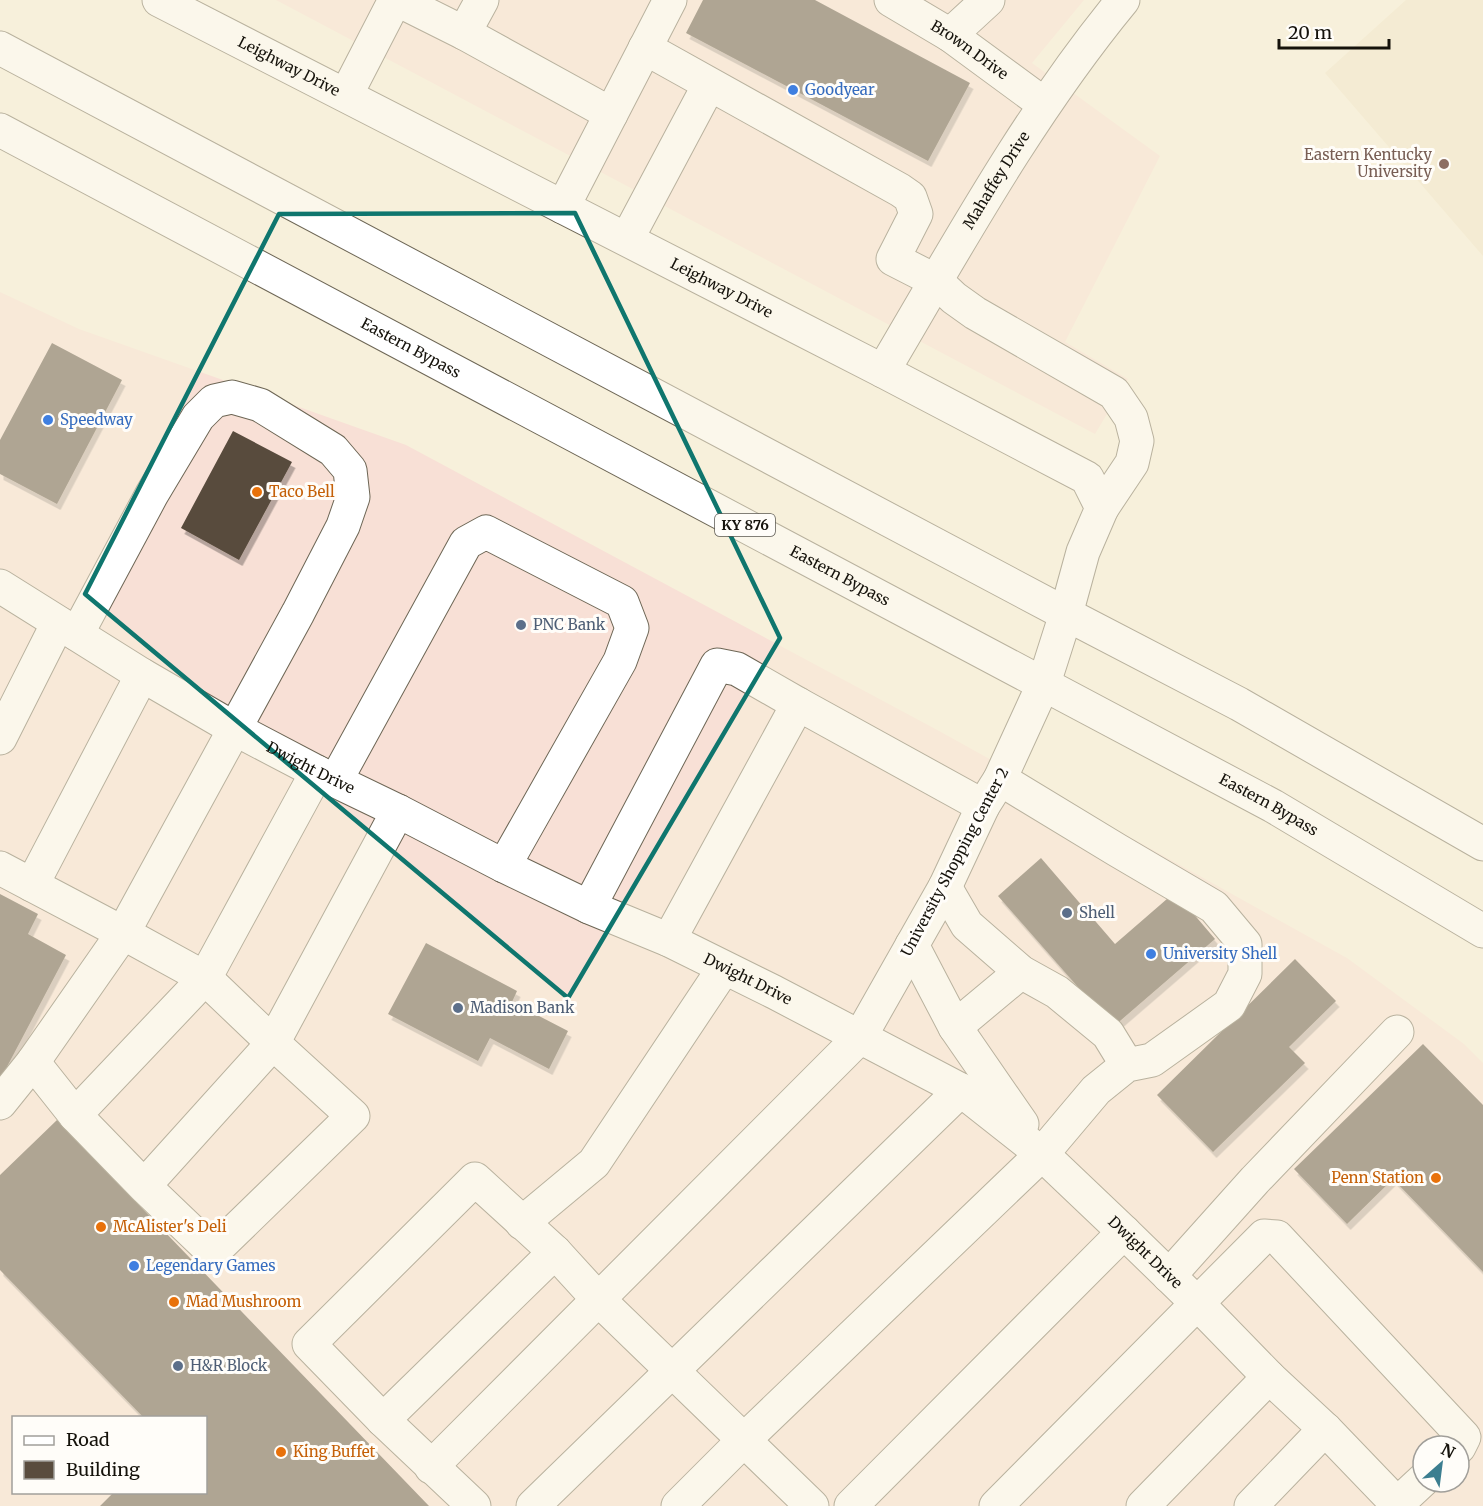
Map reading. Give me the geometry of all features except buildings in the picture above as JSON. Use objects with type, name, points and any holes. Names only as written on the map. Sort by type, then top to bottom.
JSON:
[{"type":"street","name":"Leighway Drive","points":[[159,0],[883,370],[1087,478],[1102,508]]},
{"type":"street","points":[[346,95],[396,0],[464,33],[611,114]]},
{"type":"street","points":[[464,33],[482,0]]},
{"type":"street","points":[[563,207],[670,0]]},
{"type":"street","name":"Brown Drive","points":[[891,0],[950,35],[1044,104]]},
{"type":"street","points":[[950,35],[988,0]]},
{"type":"street","name":"Mahaffey Drive","points":[[883,370],[1044,104],[1094,35],[1123,0]]},
{"type":"street","points":[[0,48],[1239,704],[1483,844]]},
{"type":"street","points":[[645,48],[900,190],[909,197],[916,214],[893,260],[936,281],[975,313],[1114,393],[1131,418],[1137,441],[1132,463],[1102,508],[1083,552],[1044,683]]},
{"type":"street","points":[[627,239],[709,85]]},
{"type":"street","name":"Eastern Bypass","points":[[0,130],[1273,806],[1483,930]]},
{"type":"street","points":[[0,738],[198,417],[214,401],[232,397],[260,405],[333,450],[350,470],[353,497],[343,526],[123,933],[33,1062],[0,1102]]},
{"type":"street","points":[[75,1115],[205,978],[466,543],[486,532],[622,602],[632,628],[620,661],[504,866]]},
{"type":"street","name":"Dwight Drive","points":[[0,586],[142,675],[235,729],[504,866],[589,907],[669,940],[774,992],[961,1090],[1042,1154],[1124,1232],[1269,1377],[1325,1429],[1397,1505]]},
{"type":"street","points":[[589,907],[717,665],[737,669],[798,704],[1117,850],[1214,907],[1245,944],[1245,974],[1229,1005],[1152,1060],[1127,1065],[1096,1090],[1042,1154],[678,1506]]},
{"type":"street","points":[[32,885],[142,675]]},
{"type":"street","name":"University Shopping Center 2","points":[[431,1467],[860,1036],[945,887],[1044,683]]},
{"type":"street","points":[[669,940],[798,704]]},
{"type":"street","points":[[144,1186],[273,1043],[398,811]]},
{"type":"street","points":[[0,868],[205,978],[353,1116],[213,1252],[75,1115],[33,1062]]},
{"type":"street","points":[[945,887],[967,925],[1021,972],[1057,992],[1108,1034],[1127,1065]]},
{"type":"street","points":[[912,945],[955,1027],[1042,1154]]},
{"type":"street","points":[[522,1222],[594,1163],[724,968]]},
{"type":"street","points":[[955,1027],[1021,972]]},
{"type":"street","points":[[1169,1276],[1255,1180],[1396,1032]]},
{"type":"street","points":[[533,1506],[961,1090]]},
{"type":"street","points":[[474,1506],[383,1420],[309,1344],[474,1179],[555,1252],[670,1371],[812,1506]]},
{"type":"street","points":[[851,1506],[1124,1232]]},
{"type":"street","points":[[996,1506],[1264,1236],[1276,1237],[1461,1434]]},
{"type":"street","points":[[383,1420],[555,1252]]},
{"type":"street","points":[[1143,1506],[1269,1377]]},
{"type":"street","points":[[1251,1506],[1325,1429]]},
{"type":"street","points":[[1397,1505],[1411,1492]]},
{"type":"highlighted area","points":[[575,213],[780,638],[568,998],[85,594],[279,214]]},
{"type":"shaded area","points":[[276,0],[1084,0],[1032,63],[1160,156],[1065,342],[1128,379],[1095,434]]},
{"type":"shaded area","name":"Eastern Kentucky University","points":[[1406,0],[1483,0],[1483,256],[1325,73]]},
{"type":"shaded area","points":[[0,292],[79,329],[406,445],[941,732],[1347,958],[1464,1044],[1483,1063],[1483,1506],[0,1506]]},
{"type":"place","name":"Goodyear","points":[[793,90]]},
{"type":"place","name":"Eastern Kentucky University","points":[[1444,164]]},
{"type":"place","name":"Speedway","points":[[48,420]]},
{"type":"place","name":"Taco Bell","points":[[257,492]]},
{"type":"place","name":"PNC Bank","points":[[521,625]]},
{"type":"place","name":"Shell","points":[[1067,913]]},
{"type":"place","name":"University Shell","points":[[1151,954]]},
{"type":"place","name":"Madison Bank","points":[[458,1008]]},
{"type":"place","name":"Penn Station","points":[[1436,1178]]},
{"type":"place","name":"McAlister's Deli","points":[[101,1227]]},
{"type":"place","name":"Legendary Games","points":[[134,1266]]},
{"type":"place","name":"Mad Mushroom","points":[[174,1302]]},
{"type":"place","name":"H&R Block","points":[[178,1366]]},
{"type":"place","name":"King Buffet","points":[[281,1452]]}]
